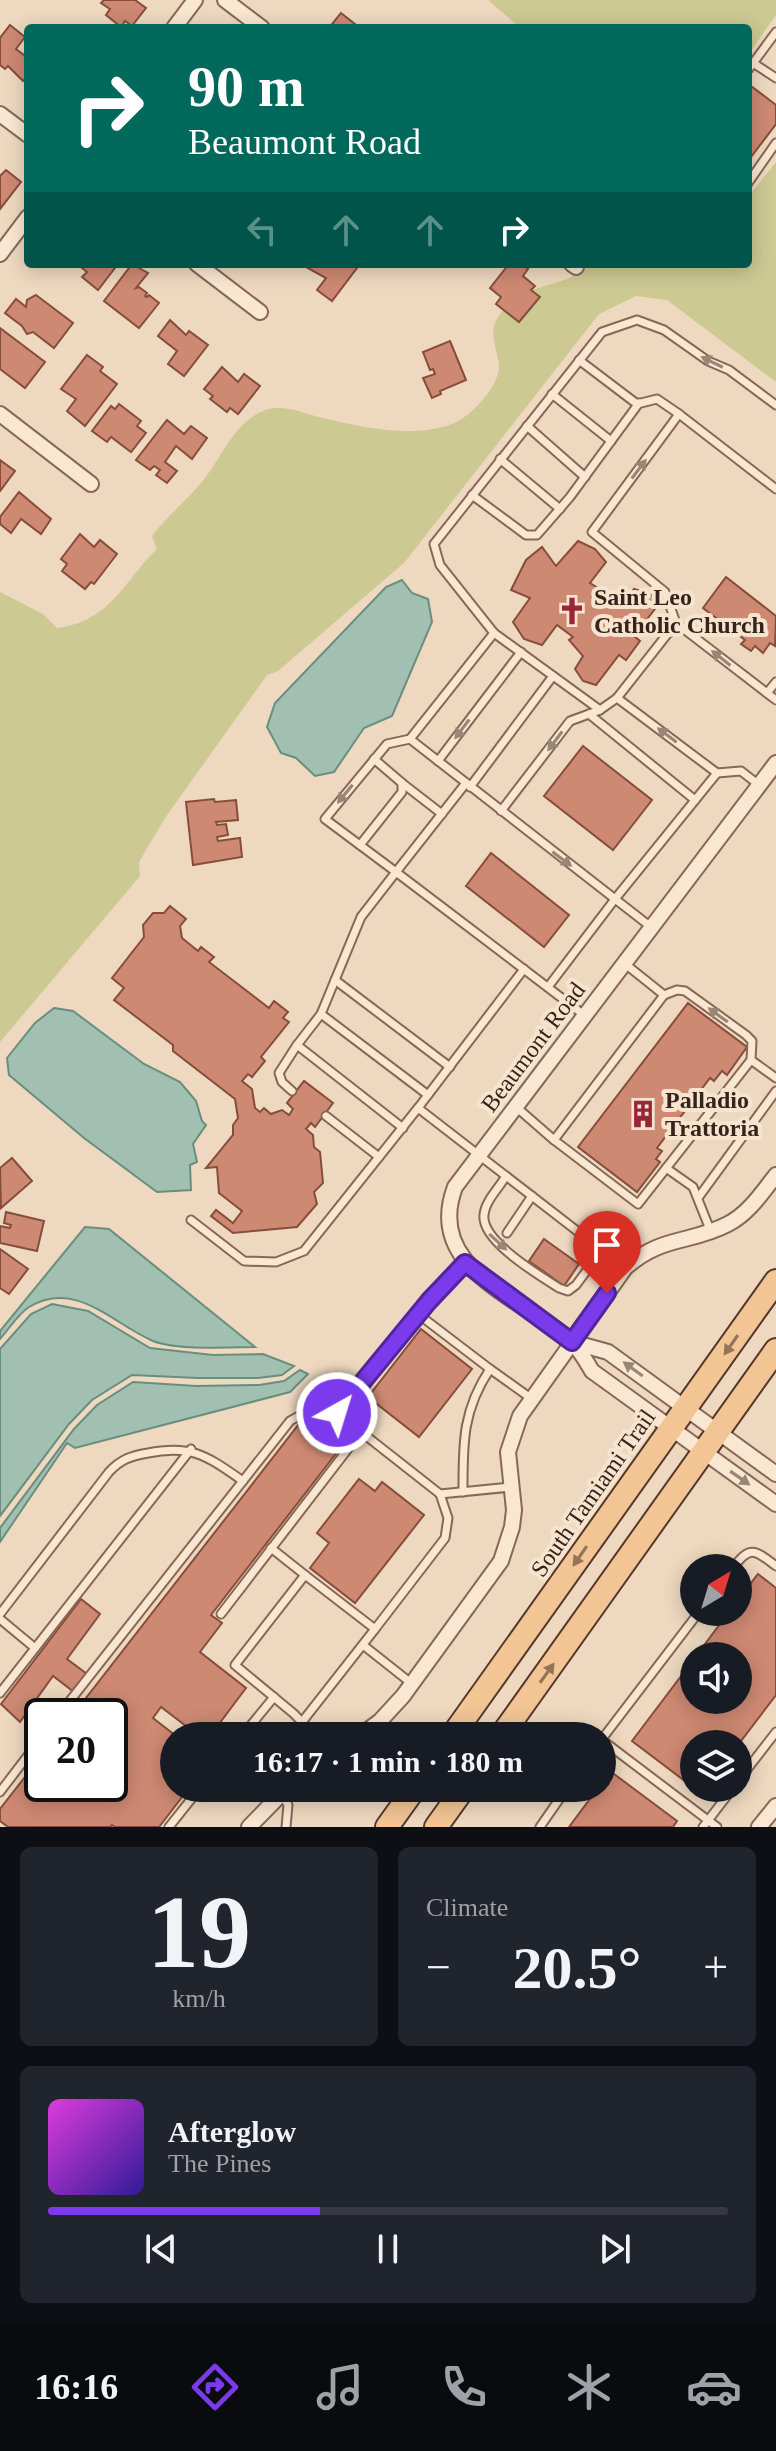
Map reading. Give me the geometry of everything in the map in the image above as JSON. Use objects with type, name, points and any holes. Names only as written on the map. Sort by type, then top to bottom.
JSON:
[{"type":"main road","name":"South Tamiami Trail","points":[[462,1722],[776,1281]]},
{"type":"main road","points":[[511,1722],[776,1350]]},
{"type":"main road","points":[[387,1827],[405,1802]]},
{"type":"main road","points":[[436,1827],[454,1802]]},
{"type":"street","points":[[177,24],[195,0]]},
{"type":"street","points":[[225,0],[257,24]]},
{"type":"street","points":[[0,114],[24,132]]},
{"type":"street","points":[[0,254],[24,222]]},
{"type":"street","points":[[202,268],[260,312]]},
{"type":"street","points":[[0,414],[91,484]]},
{"type":"street","name":"Beaumont Road","points":[[776,763],[478,1154],[455,1187],[449,1202],[447,1222],[453,1244],[465,1263],[572,1342],[592,1371],[776,1504]]},
{"type":"street","points":[[379,1722],[412,1684],[501,1561],[512,1527],[508,1452],[520,1416],[625,1268],[657,1246],[711,1232],[746,1212],[776,1175]]},
{"type":"street","name":"Beaumont Road","points":[[572,1342],[608,1352],[776,1474]]},
{"type":"street","points":[[249,1827],[273,1802]]},
{"type":"street","points":[[759,1827],[776,1806]]},
{"type":"lane","points":[[752,64],[776,32]]},
{"type":"lane","points":[[752,68],[776,78]]},
{"type":"lane","points":[[752,177],[776,143]]},
{"type":"lane","points":[[600,710],[494,633],[440,565],[434,544],[602,332],[637,320],[664,330],[708,361],[729,370],[776,405]]},
{"type":"lane","points":[[579,360],[638,404]]},
{"type":"lane","points":[[552,394],[611,441]]},
{"type":"lane","points":[[472,495],[526,535],[537,535],[570,497],[638,404],[657,399],[776,489]]},
{"type":"lane","points":[[679,414],[592,532],[665,592],[676,623],[776,700]]},
{"type":"lane","points":[[527,426],[585,477]]},
{"type":"lane","points":[[500,459],[560,509]]},
{"type":"lane","points":[[501,811],[570,721],[600,710],[617,698],[676,623]]},
{"type":"lane","points":[[494,633],[410,739],[387,744],[325,819],[584,1015]]},
{"type":"lane","points":[[438,761],[521,652]]},
{"type":"lane","points":[[292,1091],[282,1082],[279,1073],[321,1014],[361,917],[553,676]]},
{"type":"lane","points":[[767,693],[776,682]]},
{"type":"lane","points":[[617,698],[717,773],[741,771],[759,785]]},
{"type":"lane","points":[[589,714],[695,800]]},
{"type":"lane","points":[[410,739],[651,927]]},
{"type":"lane","points":[[374,759],[442,814]]},
{"type":"lane","points":[[548,987],[717,773]]},
{"type":"lane","points":[[360,845],[402,792],[402,783]]},
{"type":"lane","points":[[624,963],[664,995]]},
{"type":"lane","points":[[191,1220],[244,1261],[276,1262],[304,1251],[524,969]]},
{"type":"lane","points":[[335,980],[450,1067]]},
{"type":"lane","points":[[515,1106],[554,1140],[638,1204],[751,1060],[752,1041],[685,991],[677,990],[664,995],[554,1140]]},
{"type":"lane","points":[[321,1014],[428,1095]]},
{"type":"lane","points":[[297,1045],[403,1128]]},
{"type":"lane","points":[[751,1060],[776,1078]]},
{"type":"lane","points":[[698,1198],[776,1091]]},
{"type":"lane","points":[[418,1108],[625,1268]]},
{"type":"lane","points":[[326,1116],[379,1157]]},
{"type":"lane","points":[[666,1168],[693,1187],[711,1232]]},
{"type":"lane","points":[[506,1176],[487,1205],[484,1220],[491,1237],[507,1251],[559,1288],[568,1291],[602,1250]]},
{"type":"lane","points":[[507,1233],[532,1196]]},
{"type":"lane","points":[[337,1413],[418,1314],[465,1263]]},
{"type":"lane","points":[[418,1314],[532,1399]]},
{"type":"lane","points":[[463,1492],[465,1425],[477,1389],[490,1369]]},
{"type":"lane","points":[[72,1698],[290,1421],[310,1411],[323,1409],[337,1413],[440,1494],[448,1518],[445,1538],[302,1722],[235,1665],[305,1575]]},
{"type":"lane","points":[[221,1614],[361,1432]]},
{"type":"lane","points":[[35,1648],[0,1617],[118,1462],[126,1457],[168,1449],[191,1449],[243,1481]]},
{"type":"lane","points":[[0,1693],[191,1449]]},
{"type":"lane","points":[[440,1494],[511,1487]]},
{"type":"lane","points":[[271,1548],[375,1629]]},
{"type":"lane","points":[[744,1554],[751,1551],[760,1554],[776,1566]]},
{"type":"lane","points":[[615,1722],[688,1626]]},
{"type":"lane","points":[[363,1645],[412,1684]]},
{"type":"lane","points":[[253,1722],[274,1697]]},
{"type":"lane","points":[[752,1763],[776,1732]]},
{"type":"lane","points":[[616,1751],[705,1824],[717,1827]]},
{"type":"lane","points":[[0,1792],[24,1761]]},
{"type":"lane","points":[[169,1827],[189,1802]]},
{"type":"lane","points":[[286,1802],[286,1827]]},
{"type":"lane","points":[[540,1827],[557,1802]]},
{"type":"lane","points":[[705,1824],[722,1802]]},
{"type":"shaded area","points":[[488,0],[776,0],[776,15],[752,49],[752,24],[516,24]]},
{"type":"shaded area","points":[[776,162],[776,382],[667,300],[636,296],[599,314],[404,563],[278,671],[267,675],[165,818],[139,862],[140,876],[0,1042],[0,592],[43,614],[57,628],[75,624],[103,609],[157,549],[152,536],[202,482],[237,431],[255,415],[266,410],[286,409],[351,424],[403,431],[436,428],[460,420],[476,407],[495,381],[499,364],[494,340],[495,322],[519,296],[568,278],[585,268],[752,268],[752,192]]},
{"type":"shaded area","points":[[402,580],[412,593],[428,599],[432,622],[392,716],[364,728],[334,772],[315,776],[296,758],[281,753],[267,727],[275,703],[386,587]]},
{"type":"shaded area","points":[[54,1008],[73,1011],[144,1064],[180,1082],[196,1101],[206,1125],[193,1144],[197,1162],[190,1165],[191,1190],[157,1192],[84,1138],[9,1075],[7,1058],[35,1023]]},
{"type":"shaded area","points":[[85,1227],[109,1229],[255,1347],[202,1348],[161,1343],[136,1333],[93,1307],[62,1298],[29,1307],[0,1339],[0,1331]]},
{"type":"shaded area","points":[[52,1304],[88,1311],[150,1348],[213,1355],[263,1354],[294,1366],[282,1375],[258,1378],[132,1375],[92,1400],[69,1424],[0,1516],[0,1349],[31,1314]]},
{"type":"shaded area","points":[[300,1370],[308,1374],[290,1392],[75,1448],[67,1443],[0,1542],[0,1528],[74,1429],[97,1405],[133,1382],[196,1386],[259,1385],[284,1381]]},
{"type":"building","points":[[104,0],[135,0],[146,8],[134,24],[125,21],[117,24],[106,15],[110,9],[101,3]]},
{"type":"building","points":[[341,13],[355,24],[332,24]]},
{"type":"building","points":[[10,25],[24,36],[16,49],[24,55],[23,81],[8,66],[5,69],[0,65],[0,38]]},
{"type":"building","points":[[752,87],[776,105],[776,124],[752,156]]},
{"type":"building","points":[[6,170],[21,182],[0,209],[0,176]]},
{"type":"building","points":[[82,268],[115,268],[98,290],[82,277],[87,272]]},
{"type":"building","points":[[129,268],[139,268],[148,273],[136,288],[139,287],[147,293],[145,296],[149,295],[159,303],[139,328],[104,301]]},
{"type":"building","points":[[308,268],[357,268],[332,301],[317,290],[326,278]]},
{"type":"building","points":[[506,268],[527,268],[523,276],[535,286],[531,290],[540,297],[519,322],[496,304],[501,297],[490,288]]},
{"type":"building","points":[[36,295],[73,323],[54,348],[33,332],[27,334],[5,313],[16,299],[26,307],[27,300]]},
{"type":"building","points":[[170,320],[186,335],[189,331],[208,345],[184,376],[168,364],[177,351],[158,336]]},
{"type":"building","points":[[0,328],[45,362],[25,388],[0,369]]},
{"type":"building","points":[[450,341],[466,380],[440,391],[441,394],[432,398],[423,378],[435,374],[433,369],[430,370],[423,352]]},
{"type":"building","points":[[87,355],[103,367],[100,371],[117,384],[85,426],[67,411],[76,399],[61,389]]},
{"type":"building","points":[[222,367],[238,382],[244,374],[260,386],[238,414],[230,408],[227,412],[210,399],[213,396],[204,389]]},
{"type":"building","points":[[119,404],[141,421],[137,426],[146,433],[131,452],[111,437],[107,442],[92,431],[111,406],[115,409]]},
{"type":"building","points":[[167,420],[184,434],[191,426],[207,438],[192,459],[176,446],[165,462],[177,471],[167,483],[156,475],[160,470],[154,466],[150,470],[136,460]]},
{"type":"building","points":[[0,460],[15,471],[0,491]]},
{"type":"building","points":[[19,492],[51,519],[41,534],[21,519],[11,533],[0,524],[0,517]]},
{"type":"building","points":[[80,534],[94,547],[100,540],[117,554],[94,584],[91,582],[85,589],[62,571],[67,564],[61,559]]},
{"type":"building","points":[[578,541],[595,549],[606,562],[590,583],[623,603],[634,589],[651,594],[658,605],[634,636],[640,641],[626,660],[619,655],[596,685],[583,681],[575,669],[583,656],[569,640],[573,637],[557,625],[542,645],[524,639],[513,622],[530,598],[511,590],[526,560],[542,547],[556,566]]},
{"type":"building","points":[[726,577],[776,616],[775,646],[770,643],[763,653],[755,646],[751,651],[741,644],[745,640],[703,608]]},
{"type":"building","points":[[583,746],[652,800],[613,850],[544,796]]},
{"type":"building","points":[[214,799],[215,802],[236,800],[238,820],[216,822],[217,825],[226,824],[228,835],[217,837],[218,841],[240,838],[242,857],[193,865],[186,802]]},
{"type":"building","points":[[491,853],[569,915],[544,947],[466,886]]},
{"type":"building","points":[[170,906],[186,919],[180,926],[182,938],[198,951],[201,947],[214,957],[209,962],[269,1008],[274,1001],[288,1012],[283,1018],[289,1022],[261,1057],[265,1061],[252,1077],[248,1074],[242,1081],[252,1089],[255,1108],[260,1112],[264,1108],[271,1114],[282,1110],[289,1115],[293,1109],[287,1103],[304,1081],[333,1103],[315,1127],[311,1123],[306,1129],[313,1135],[314,1147],[320,1152],[323,1183],[314,1192],[317,1204],[297,1227],[233,1233],[211,1216],[216,1210],[233,1223],[242,1211],[219,1193],[217,1167],[206,1168],[233,1135],[233,1125],[238,1118],[235,1099],[173,1051],[173,1045],[114,1000],[124,988],[112,978],[144,937],[143,925],[153,913],[164,913]]},
{"type":"building","name":"Palladio Trattoria","points":[[688,1003],[747,1047],[727,1075],[722,1071],[714,1081],[710,1078],[657,1148],[662,1151],[656,1159],[660,1162],[637,1192],[578,1147]]},
{"type":"building","points":[[12,1158],[32,1181],[1,1208],[0,1168]]},
{"type":"building","points":[[6,1212],[44,1221],[37,1251],[0,1243],[0,1226],[10,1228],[11,1225],[4,1223]]},
{"type":"building","points":[[544,1239],[579,1264],[564,1286],[529,1261]]},
{"type":"building","points":[[0,1249],[28,1269],[9,1294],[0,1288]]},
{"type":"building","points":[[421,1329],[472,1369],[419,1437],[368,1397]]},
{"type":"building","points":[[328,1423],[348,1438],[211,1615],[222,1623],[200,1652],[246,1688],[220,1722],[181,1722],[161,1707],[153,1718],[160,1723],[160,1802],[178,1802],[159,1827],[8,1827],[0,1821],[0,1809],[24,1778],[24,1802],[128,1802],[128,1698],[86,1698],[299,1424],[316,1438]]},
{"type":"building","points":[[359,1479],[375,1491],[382,1482],[424,1515],[355,1603],[310,1568],[329,1543],[317,1533]]},
{"type":"building","points":[[758,1574],[776,1588],[776,1695],[749,1730],[680,1730],[680,1777],[632,1741],[680,1678],[680,1714],[752,1714],[752,1642],[706,1642],[718,1626],[752,1626],[752,1582]]},
{"type":"building","points":[[81,1599],[100,1614],[67,1659],[87,1674],[74,1692],[53,1676],[37,1698],[24,1698],[24,1716],[20,1722],[1,1704]]},
{"type":"building","points":[[616,1775],[677,1821],[673,1827],[569,1827],[588,1802],[616,1802]]},
{"type":"place","name":"Saint Leo Catholic Church","points":[[572,611]]},
{"type":"place","name":"Palladio Trattoria","points":[[643,1114]]},
{"type":"route","points":[[337,1413],[382,1356],[465,1263],[572,1342],[607,1293]]}]
